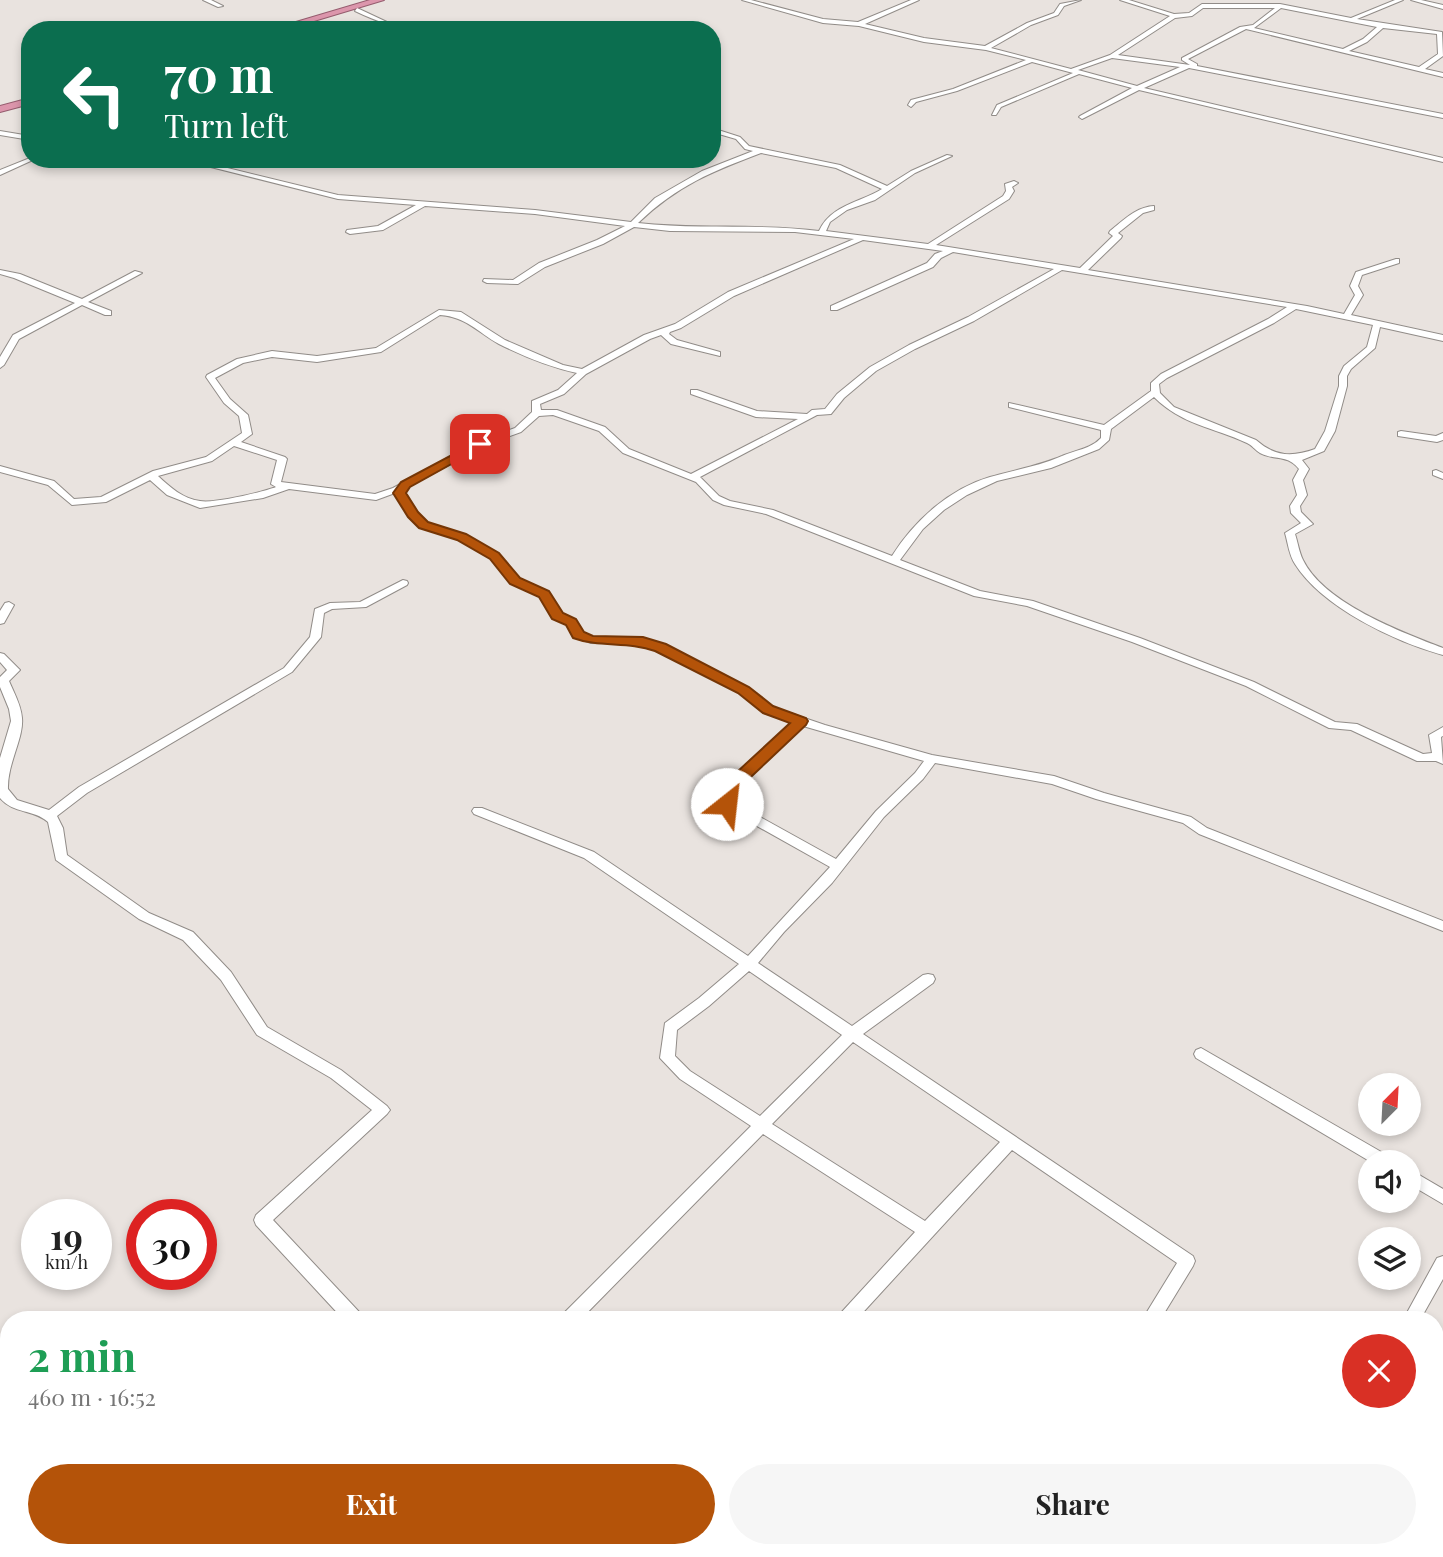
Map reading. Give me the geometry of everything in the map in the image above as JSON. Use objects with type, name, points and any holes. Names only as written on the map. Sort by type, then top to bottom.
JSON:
[{"type":"highway","points":[[304,21],[378,0]]},
{"type":"highway","points":[[317,21],[392,0]]},
{"type":"highway","points":[[0,107],[21,101]]},
{"type":"street","points":[[206,0],[220,5]]},
{"type":"street","points":[[744,0],[823,21],[859,24],[924,40],[986,48],[1138,88],[1443,160]]},
{"type":"street","points":[[859,24],[916,0]]},
{"type":"street","points":[[986,48],[1030,24],[1056,14],[1062,5],[1077,0]]},
{"type":"street","points":[[1123,0],[1174,16],[1190,15],[1202,6],[1280,6],[1381,26],[1441,31],[1441,55],[1421,69]]},
{"type":"street","points":[[1352,20],[1400,0]]},
{"type":"street","points":[[1414,0],[1443,7]]},
{"type":"street","points":[[1289,8],[1297,2]]},
{"type":"street","points":[[1198,67],[1184,59],[1245,27],[1255,26],[1280,6]]},
{"type":"street","points":[[357,10],[381,21]]},
{"type":"street","points":[[994,114],[999,106],[1112,56],[1174,16]]},
{"type":"street","points":[[1344,50],[1355,47],[1381,26]]},
{"type":"street","points":[[1245,27],[1443,75]]},
{"type":"street","points":[[1112,56],[1198,67],[1443,116]]},
{"type":"street","points":[[911,105],[913,101],[955,90],[1033,60]]},
{"type":"street","points":[[1082,117],[1184,66]]},
{"type":"street","points":[[0,133],[21,136]]},
{"type":"street","points":[[721,133],[738,138],[747,148],[838,166],[877,183],[886,190]]},
{"type":"street","points":[[721,166],[762,150]]},
{"type":"street","points":[[821,234],[827,220],[844,208],[886,190],[949,156]]},
{"type":"street","points":[[0,173],[21,164]]},
{"type":"street","points":[[218,168],[332,196],[535,212],[670,229],[774,229],[929,246],[1294,306],[1443,338]]},
{"type":"street","points":[[486,281],[515,282],[542,265],[600,242],[633,224],[658,200],[715,168]]},
{"type":"street","points":[[877,183],[896,183]]},
{"type":"street","points":[[929,246],[1006,197],[1010,191],[1009,186],[1013,183]]},
{"type":"street","points":[[350,232],[380,228],[426,204]]},
{"type":"street","points":[[1082,271],[1118,236],[1113,233],[1140,211],[1151,208]]},
{"type":"street","points":[[537,413],[535,403],[561,392],[583,372],[647,337],[666,330],[739,290],[864,238]]},
{"type":"street","points":[[834,308],[930,265],[951,250]]},
{"type":"street","points":[[1346,317],[1359,295],[1354,286],[1359,274],[1396,261]]},
{"type":"street","points":[[692,477],[815,412],[828,412],[839,395],[882,362],[977,315],[1012,294],[1032,288],[1060,268]]},
{"type":"street","points":[[0,272],[17,276],[108,313]]},
{"type":"street","points":[[0,365],[16,337],[78,302],[138,273]]},
{"type":"street","points":[[0,282],[17,276]]},
{"type":"street","points":[[1294,306],[1271,321],[1164,376],[1155,383],[1155,392],[1171,410],[1253,442],[1264,451],[1296,460],[1304,469],[1298,480],[1302,495],[1295,506],[1296,513],[1308,524],[1290,533],[1299,563],[1331,598],[1408,639],[1443,652]]},
{"type":"street","points":[[0,469],[51,482],[72,502],[103,500],[151,475],[209,459],[247,434],[243,415],[227,401],[210,377],[240,361],[272,354],[317,359],[379,350],[439,312],[458,314],[502,342],[561,367],[583,372]]},
{"type":"street","points":[[1296,460],[1319,451],[1330,431],[1343,386],[1343,376],[1347,368],[1371,348],[1377,324]]},
{"type":"street","points":[[666,330],[664,335],[674,342],[717,354]]},
{"type":"street","points":[[694,392],[756,414],[809,417]]},
{"type":"street","points":[[1106,428],[1155,392]]},
{"type":"street","points":[[1012,405],[1106,428]]},
{"type":"street","points":[[233,443],[282,460],[276,484],[376,497],[480,444],[518,430],[537,413],[554,412],[601,429],[625,451],[692,477],[727,503],[769,512],[978,594],[1029,603],[1136,640],[1250,684],[1334,724],[1353,727],[1422,758],[1441,759],[1435,735],[1443,731]]},
{"type":"street","points":[[894,561],[915,532],[932,515],[977,485],[1011,473],[1047,466],[1087,450],[1102,443],[1106,438],[1106,428]]},
{"type":"street","points":[[1401,434],[1437,439],[1443,436]]},
{"type":"street","points":[[151,475],[170,493],[200,505],[263,495],[288,486]]},
{"type":"street","points":[[405,484],[400,493],[413,514],[424,525],[461,537],[495,556],[515,581],[544,594],[557,616],[571,622],[578,635],[591,640],[643,641],[743,690],[768,709],[801,721],[932,759],[1054,780],[1187,820],[1203,831],[1443,926]]},
{"type":"street","points":[[50,815],[83,790],[288,670],[314,637],[319,611],[330,606],[362,605],[403,583]]},
{"type":"street","points":[[0,621],[9,605]]},
{"type":"street","points":[[0,656],[14,670],[3,680],[16,717],[16,727],[6,750],[1,786],[5,797],[15,806],[50,815],[55,822],[61,857],[144,916],[188,936],[226,976],[262,1031],[336,1074],[382,1110],[262,1220],[348,1311]]},
{"type":"street","points":[[801,721],[729,788],[727,804],[838,866]]},
{"type":"street","points":[[926,1231],[685,1075],[667,1058],[670,1027],[747,965],[932,759]]},
{"type":"street","points":[[478,811],[589,855],[747,965],[1186,1261],[1155,1311]]},
{"type":"street","points":[[577,1311],[852,1034],[928,979]]},
{"type":"street","points":[[1201,1054],[1364,1150]]},
{"type":"street","points":[[853,1311],[1011,1141]]},
{"type":"street","points":[[1421,1183],[1443,1196]]},
{"type":"street","points":[[1416,1311],[1443,1263]]},
{"type":"route","points":[[480,444],[405,484],[400,493],[413,514],[424,525],[461,537],[483,552],[495,556],[515,581],[544,594],[557,616],[571,622],[578,635],[591,640],[643,641],[743,690],[768,709],[801,721],[729,788],[727,804]]}]
